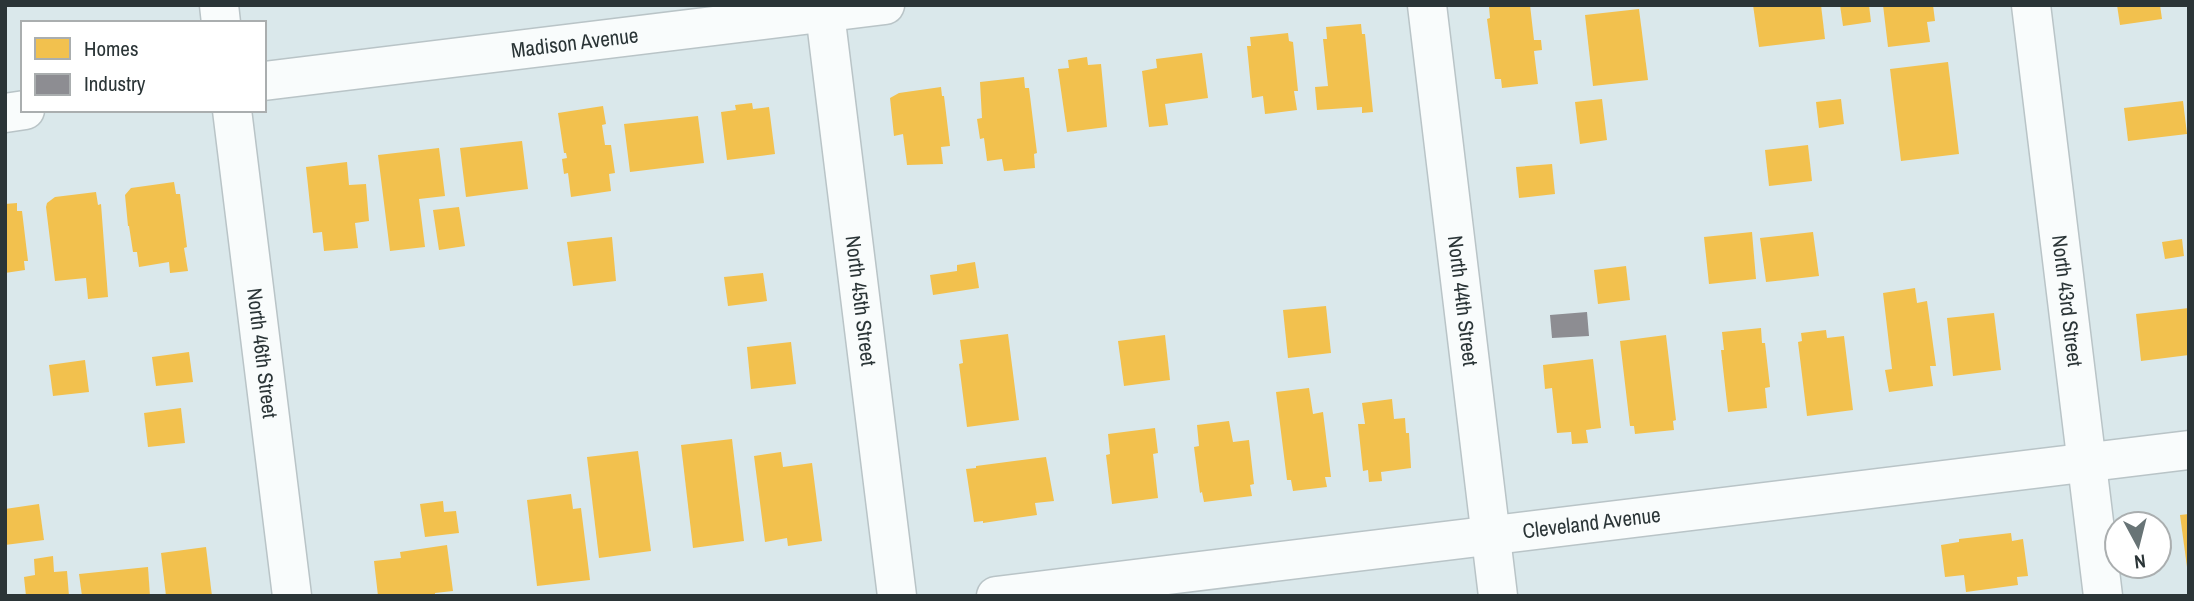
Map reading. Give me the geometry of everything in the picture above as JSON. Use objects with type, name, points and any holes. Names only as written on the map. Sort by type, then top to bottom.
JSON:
[{"type":"street","name":"Madison Avenue","points":[[266,81],[825,9],[885,5]]},
{"type":"street","name":"North 44th Street","points":[[1427,5],[1498,596]]},
{"type":"street","name":"North 43rd Street","points":[[2031,5],[2104,596]]},
{"type":"street","name":"North 45th Street","points":[[825,9],[897,596]]},
{"type":"street","name":"North 46th Street","points":[[232,112],[292,596]]},
{"type":"street","name":"Cleveland Avenue","points":[[996,596],[2189,450]]},
{"type":"building: Homes","points":[[1530,5],[1534,40],[1541,40],[1542,50],[1534,51],[1538,84],[1502,88],[1501,79],[1495,79],[1487,19],[1490,18],[1489,7]]},
{"type":"building: Homes","points":[[1753,5],[1821,5],[1825,39],[1759,47]]},
{"type":"building: Homes","points":[[1840,5],[1869,5],[1871,22],[1843,26]]},
{"type":"building: Homes","points":[[1883,5],[1933,5],[1935,21],[1927,22],[1930,42],[1888,47]]},
{"type":"building: Homes","points":[[2117,5],[2160,5],[2162,19],[2120,25]]},
{"type":"building: Homes","points":[[1639,9],[1648,80],[1593,86],[1585,15]]},
{"type":"building: Homes","points":[[1361,24],[1362,34],[1365,34],[1373,112],[1362,113],[1362,107],[1317,110],[1315,87],[1328,86],[1323,39],[1327,39],[1326,27]]},
{"type":"building: Homes","points":[[1288,33],[1289,41],[1293,42],[1298,91],[1294,91],[1297,110],[1265,114],[1263,96],[1252,98],[1247,46],[1251,46],[1250,37]]},
{"type":"building: Homes","points":[[1202,53],[1208,98],[1165,104],[1168,125],[1149,127],[1142,71],[1157,68],[1156,59]]},
{"type":"building: Homes","points":[[1087,57],[1088,65],[1101,64],[1107,127],[1067,132],[1058,69],[1069,68],[1068,60]]},
{"type":"building: Homes","points":[[1948,62],[1959,154],[1901,161],[1890,69]]},
{"type":"building: Homes","points":[[1024,77],[1025,88],[1029,88],[1037,153],[1034,154],[1035,168],[1004,171],[1002,159],[987,161],[984,138],[980,139],[977,119],[982,118],[980,82]]},
{"type":"building: Homes","points":[[941,87],[950,146],[941,147],[943,164],[907,165],[903,134],[894,136],[890,98],[899,93]]},
{"type":"building: Homes","points":[[1602,99],[1607,140],[1580,144],[1575,102]]},
{"type":"building: Homes","points":[[1841,99],[1844,124],[1819,128],[1816,102]]},
{"type":"building: Homes","points":[[2183,101],[2187,134],[2128,141],[2124,108]]},
{"type":"building: Homes","points":[[752,103],[753,109],[769,107],[775,154],[727,160],[721,112],[736,110],[735,105]]},
{"type":"building: Homes","points":[[603,106],[605,145],[611,145],[615,173],[609,174],[611,191],[571,197],[568,173],[564,174],[562,159],[567,158],[558,113]]},
{"type":"building: Homes","points":[[698,116],[704,163],[630,172],[624,124]]},
{"type":"building: Homes","points":[[522,141],[528,189],[466,197],[460,148]]},
{"type":"building: Homes","points":[[1808,145],[1812,181],[1769,186],[1765,150]]},
{"type":"building: Homes","points":[[439,148],[445,196],[419,199],[425,247],[390,251],[378,155]]},
{"type":"building: Homes","points":[[347,162],[349,185],[366,184],[369,221],[355,223],[358,248],[324,251],[322,232],[313,233],[306,167]]},
{"type":"building: Homes","points":[[1552,164],[1555,194],[1519,198],[1516,167]]},
{"type":"building: Homes","points":[[174,182],[176,194],[180,194],[188,271],[170,273],[169,262],[139,267],[137,252],[133,252],[125,195],[131,188]]},
{"type":"building: Homes","points":[[96,192],[98,205],[101,204],[108,297],[88,299],[86,278],[55,281],[46,207],[55,197]]},
{"type":"building: Homes","points":[[17,203],[17,211],[22,211],[28,261],[24,261],[25,270],[5,273],[5,204]]},
{"type":"building: Homes","points":[[459,207],[465,246],[439,250],[433,210]]},
{"type":"building: Homes","points":[[1752,232],[1756,279],[1709,284],[1704,237]]},
{"type":"building: Homes","points":[[1813,232],[1819,276],[1766,282],[1760,238]]},
{"type":"building: Homes","points":[[612,237],[616,281],[573,286],[567,242]]},
{"type":"building: Homes","points":[[2182,239],[2184,256],[2165,259],[2162,242]]},
{"type":"building: Homes","points":[[975,262],[979,288],[933,295],[930,275],[957,271],[957,265]]},
{"type":"building: Homes","points":[[1626,266],[1630,300],[1598,304],[1594,270]]},
{"type":"building: Homes","points":[[763,273],[767,301],[728,306],[724,277]]},
{"type":"building: Homes","points":[[1915,288],[1917,303],[1927,301],[1936,366],[1930,366],[1933,386],[1889,392],[1885,370],[1892,369],[1883,293]]},
{"type":"building: Homes","points":[[1326,306],[1331,353],[1288,358],[1283,310]]},
{"type":"building: Homes","points":[[2189,308],[2189,355],[2141,361],[2136,314]]},
{"type":"building: Homes","points":[[1994,313],[2001,370],[1953,376],[1947,318]]},
{"type":"building: Homes","points":[[1761,328],[1770,387],[1765,388],[1767,408],[1728,412],[1721,350],[1724,350],[1722,332]]},
{"type":"building: Homes","points":[[1826,330],[1827,338],[1844,336],[1853,410],[1807,416],[1798,342],[1802,341],[1801,333]]},
{"type":"building: Homes","points":[[1008,334],[1019,420],[967,427],[959,364],[963,363],[960,340]]},
{"type":"building: Homes","points":[[1165,335],[1170,380],[1124,386],[1118,341]]},
{"type":"building: Homes","points":[[1666,335],[1676,420],[1673,421],[1674,430],[1635,434],[1634,426],[1630,426],[1620,341]]},
{"type":"building: Homes","points":[[791,342],[796,384],[751,389],[747,347]]},
{"type":"building: Homes","points":[[189,352],[193,382],[156,386],[152,357]]},
{"type":"building: Homes","points":[[1593,359],[1601,428],[1586,430],[1588,443],[1572,444],[1571,432],[1557,433],[1552,388],[1545,389],[1543,365]]},
{"type":"building: Homes","points":[[85,360],[89,392],[53,396],[49,365]]},
{"type":"building: Homes","points":[[1309,388],[1313,414],[1323,412],[1331,477],[1325,477],[1327,487],[1293,491],[1291,480],[1287,480],[1276,392]]},
{"type":"building: Homes","points":[[1392,399],[1394,419],[1405,418],[1406,433],[1409,433],[1411,468],[1381,472],[1382,481],[1369,482],[1368,470],[1363,471],[1358,424],[1365,424],[1362,403]]},
{"type":"building: Homes","points":[[181,408],[185,443],[148,447],[144,413]]},
{"type":"building: Homes","points":[[1229,421],[1233,442],[1249,440],[1254,484],[1250,485],[1252,496],[1204,502],[1202,492],[1200,493],[1194,447],[1199,446],[1197,425]]},
{"type":"building: Homes","points":[[1155,428],[1158,453],[1153,454],[1158,498],[1112,504],[1106,455],[1110,454],[1108,434]]},
{"type":"building: Homes","points":[[732,439],[744,541],[693,548],[681,445]]},
{"type":"building: Homes","points":[[638,451],[651,551],[599,558],[587,457]]},
{"type":"building: Homes","points":[[781,452],[783,467],[812,463],[822,541],[788,546],[787,538],[765,542],[754,456]]},
{"type":"building: Homes","points":[[1046,457],[1054,501],[1035,503],[1037,515],[974,522],[966,469]]},
{"type":"building: Homes","points":[[571,494],[573,509],[581,508],[590,580],[537,586],[527,500]]},
{"type":"building: Homes","points":[[443,501],[444,512],[456,511],[459,533],[425,537],[420,504]]},
{"type":"building: Homes","points":[[39,504],[44,540],[5,545],[5,509]]},
{"type":"building: Homes","points":[[2189,514],[2189,567],[2187,567],[2180,515]]},
{"type":"building: Homes","points":[[2011,533],[2012,541],[2023,539],[2028,576],[2017,577],[2018,585],[1966,592],[1964,575],[1945,577],[1941,545],[1959,542],[1959,539]]},
{"type":"building: Homes","points":[[447,545],[453,591],[435,593],[435,596],[378,596],[374,561],[401,558],[400,552]]},
{"type":"building: Homes","points":[[206,547],[212,596],[166,596],[161,553]]},
{"type":"building: Homes","points":[[53,556],[54,572],[67,571],[69,596],[26,596],[24,577],[35,575],[34,559]]},
{"type":"building: Homes","points":[[148,567],[150,596],[82,596],[79,574]]},
{"type":"building: Industry","points":[[1587,312],[1589,336],[1552,338],[1550,315]]}]
